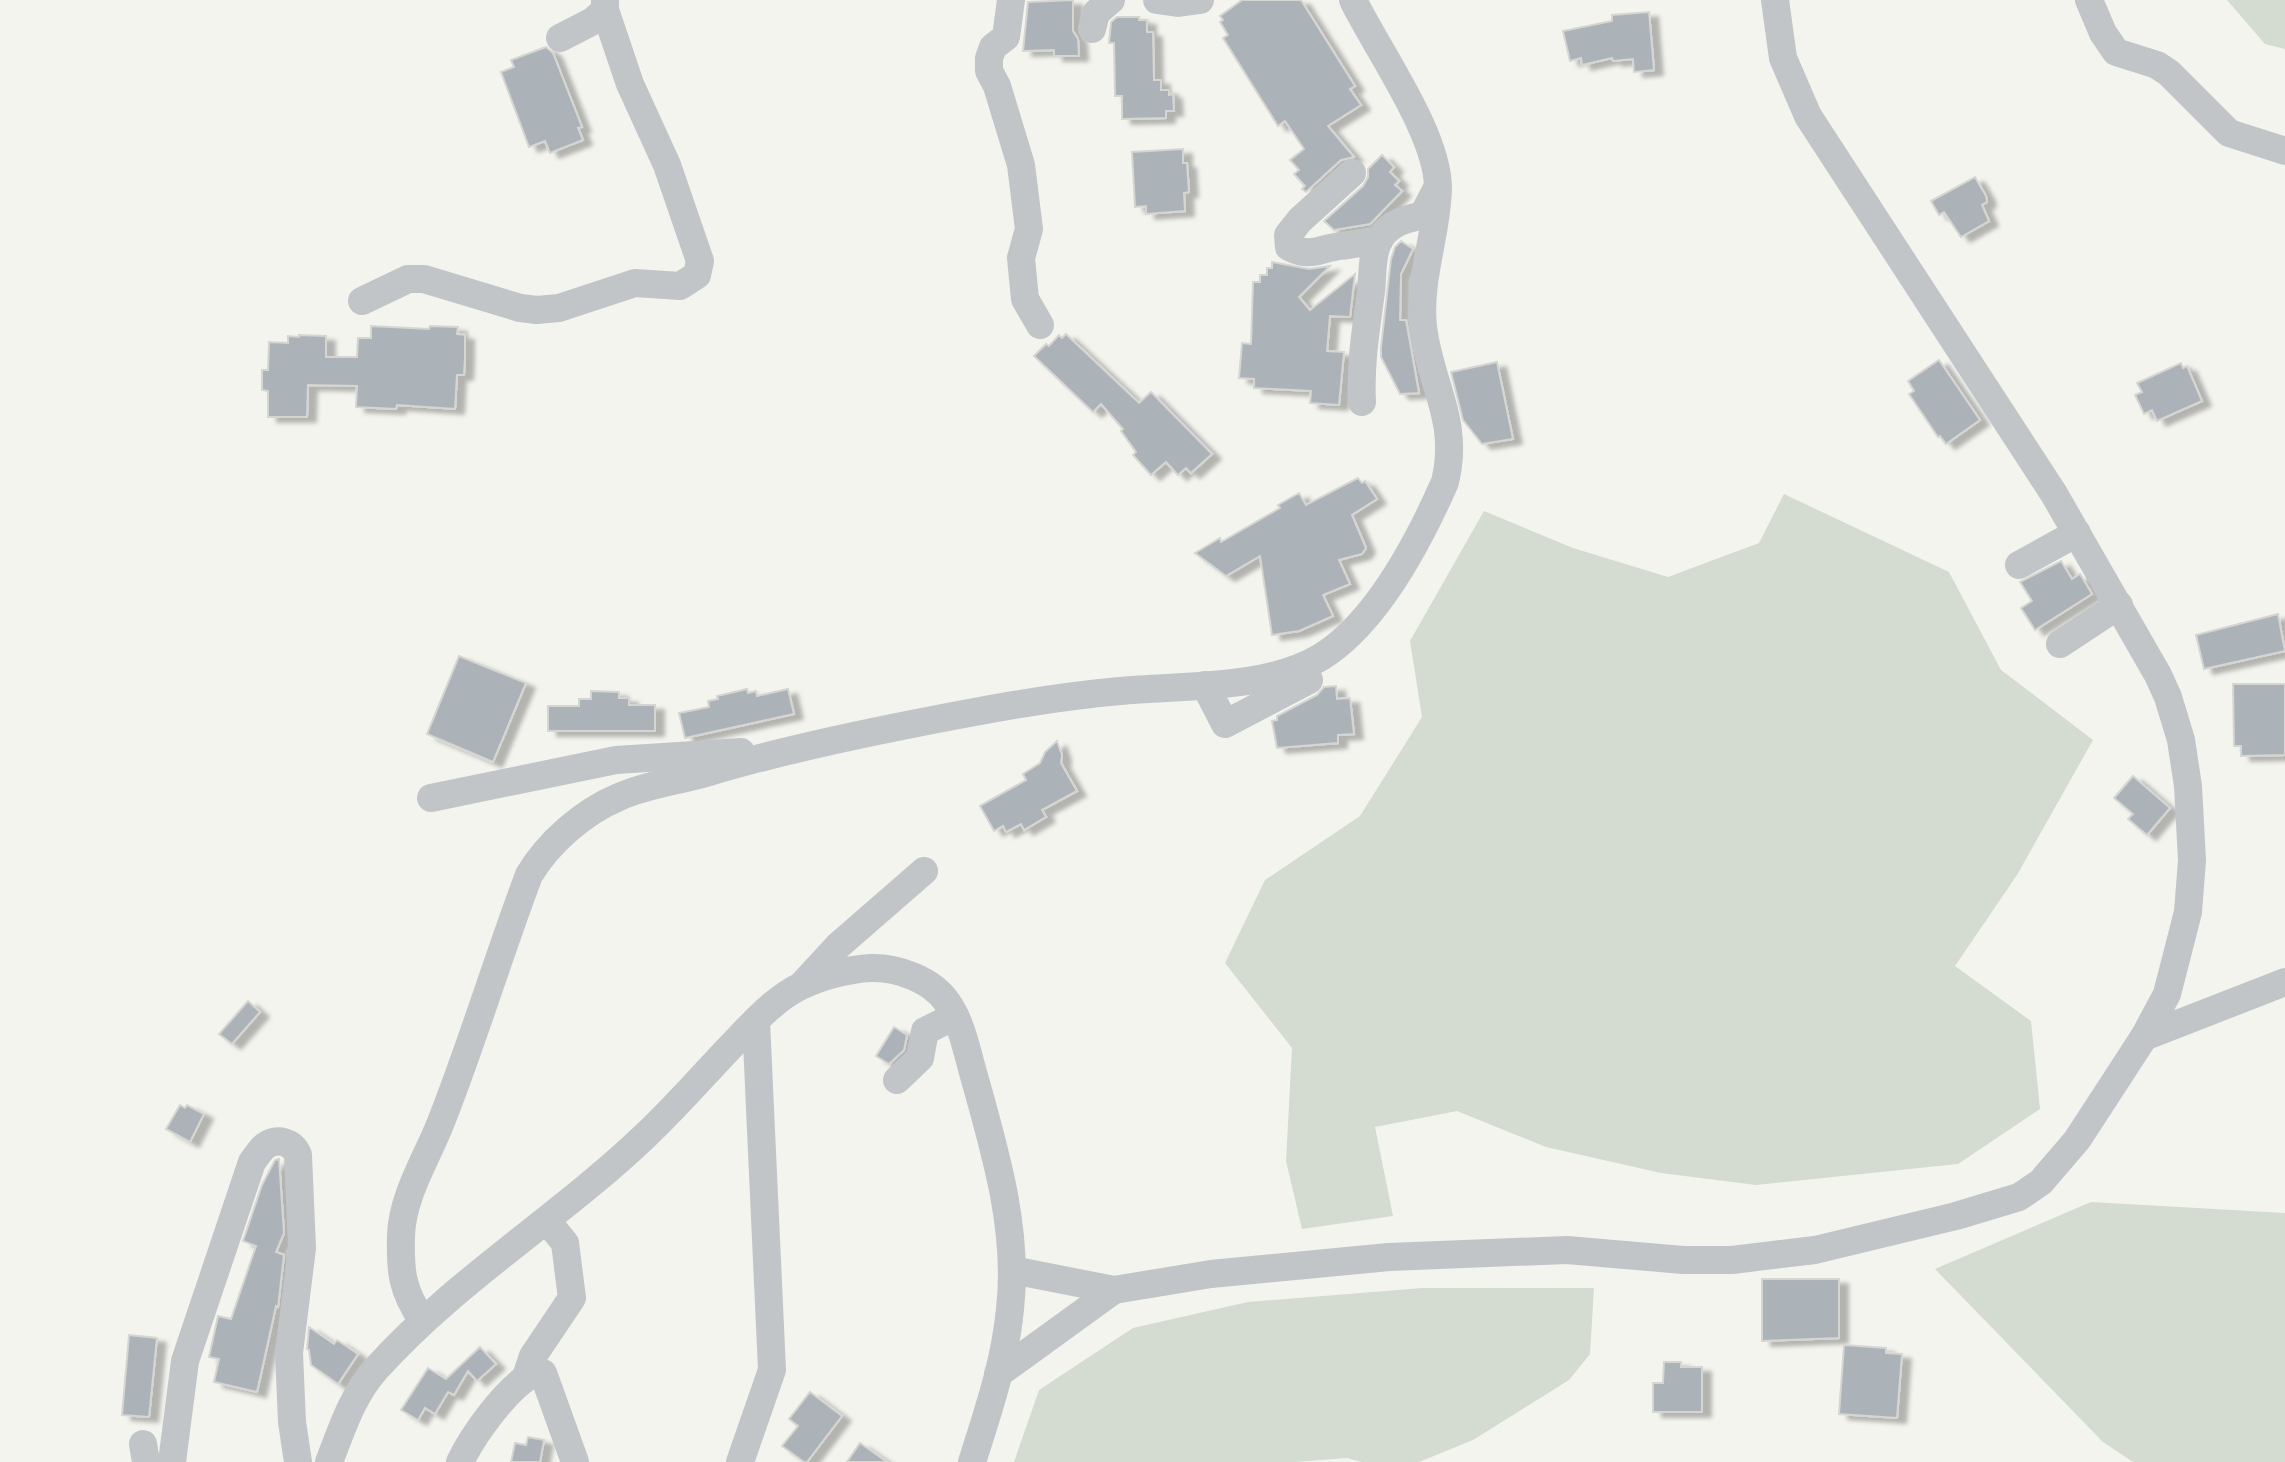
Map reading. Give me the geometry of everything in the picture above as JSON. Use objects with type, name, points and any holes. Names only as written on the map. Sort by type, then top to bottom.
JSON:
[{"type":"street","points":[[1011,0],[1006,37],[993,47],[989,71],[997,86],[1021,165],[1029,229],[1021,258],[1025,299],[1040,325]]},
{"type":"street","points":[[1092,29],[1096,13],[1111,0]]},
{"type":"street","points":[[1157,0],[1178,3],[1200,0]]},
{"type":"street","points":[[423,1321],[408,1299],[401,1280],[401,1235],[405,1209],[442,1121],[529,875],[540,857],[580,820],[619,797],[773,752],[1014,704],[1121,690],[1234,683],[1273,674],[1318,659],[1335,648],[1375,606],[1436,502],[1448,468],[1450,432],[1423,329],[1422,292],[1437,209],[1435,165],[1428,140],[1353,0]]},
{"type":"street","points":[[1012,1270],[1114,1290],[1211,1274],[1419,1255],[1567,1250],[1683,1260],[1732,1260],[1815,1250],[2019,1197],[2041,1182],[2077,1140],[2144,1037],[2167,994],[2188,912],[2192,860],[2181,740],[2168,697],[2119,605],[2004,414],[1808,116],[1783,58],[1775,0]]},
{"type":"street","points":[[2089,0],[2103,33],[2116,52],[2157,65],[2183,85],[2229,133],[2285,151]]},
{"type":"street","points":[[560,38],[593,21],[605,5]]},
{"type":"street","points":[[362,301],[408,279],[424,279],[520,308],[548,309],[635,283],[680,286],[697,275],[700,261],[667,165],[634,96],[605,5]]},
{"type":"street","points":[[1352,173],[1300,220],[1288,235],[1289,247],[1300,252],[1320,253],[1338,246],[1356,246],[1380,239],[1398,221],[1423,215],[1438,186]]},
{"type":"street","points":[[1362,402],[1360,371],[1364,333],[1372,269],[1380,239]]},
{"type":"street","points":[[2019,565],[2077,533]]},
{"type":"street","points":[[2060,644],[2119,605]]},
{"type":"street","points":[[1205,685],[1225,724],[1309,680]]},
{"type":"street","points":[[431,798],[616,760],[724,752],[773,752]]},
{"type":"street","points":[[329,1462],[354,1398],[375,1370],[423,1321],[447,1298],[547,1221],[645,1136],[756,1021],[802,986],[839,945],[924,871]]},
{"type":"street","points":[[802,986],[843,972],[872,968],[895,971],[915,978],[932,989],[946,1000],[955,1016],[978,1090],[1005,1199],[1012,1270],[1010,1309],[998,1374],[988,1419],[972,1462]]},
{"type":"street","points":[[2144,1037],[2285,982]]},
{"type":"street","points":[[897,1080],[920,1058],[925,1031],[955,1016]]},
{"type":"street","points":[[740,1462],[772,1370],[756,1021]]},
{"type":"street","points":[[172,1462],[185,1361],[252,1162],[264,1147],[287,1142],[295,1147],[298,1155],[301,1217],[302,1248],[289,1353],[292,1422],[298,1462]]},
{"type":"street","points":[[460,1462],[469,1443],[526,1377],[533,1356],[572,1298],[565,1243],[547,1221]]},
{"type":"street","points":[[998,1374],[1114,1290]]},
{"type":"street","points":[[526,1377],[543,1373],[575,1462]]},
{"type":"shaded area","points":[[2227,0],[2285,0],[2285,49],[2265,44]]},
{"type":"shaded area","points":[[1784,494],[1949,572],[2001,670],[2093,740],[2017,875],[1955,966],[2031,1021],[2040,1109],[1958,1164],[1756,1185],[1661,1173],[1546,1147],[1457,1111],[1375,1127],[1393,1216],[1302,1229],[1286,1161],[1292,1048],[1225,963],[1265,880],[1360,816],[1422,717],[1410,641],[1484,511],[1573,548],[1668,577],[1759,543]]},
{"type":"shaded area","points":[[2091,1202],[2285,1213],[2285,1462],[2133,1462],[2103,1442],[1935,1269]]},
{"type":"shaded area","points":[[1423,1288],[1594,1288],[1590,1354],[1569,1380],[1473,1440],[1419,1462],[1362,1462],[1347,1458],[1295,1462],[1014,1462],[1039,1390],[1133,1328],[1248,1302]]},
{"type":"building","points":[[1073,0],[1073,31],[1078,39],[1079,56],[1054,56],[1054,50],[1023,51],[1028,2]]},
{"type":"building","points":[[1242,0],[1301,0],[1355,86],[1350,89],[1361,105],[1328,126],[1354,157],[1341,160],[1306,192],[1302,189],[1305,186],[1294,174],[1299,170],[1290,160],[1304,149],[1285,121],[1278,126],[1223,38],[1228,35],[1220,16]]},
{"type":"building","points":[[1649,12],[1654,70],[1634,72],[1633,59],[1613,61],[1612,58],[1582,65],[1581,58],[1570,61],[1563,31],[1612,21],[1612,15]]},
{"type":"building","points":[[1117,17],[1147,20],[1147,32],[1153,32],[1154,80],[1161,80],[1161,90],[1169,90],[1169,95],[1173,94],[1174,111],[1166,111],[1166,118],[1122,119],[1122,96],[1115,96],[1114,43],[1109,43],[1111,22]]},
{"type":"building","points":[[546,47],[553,53],[582,127],[578,128],[583,140],[550,153],[545,141],[529,147],[501,72],[514,67],[511,60]]},
{"type":"building","points":[[1183,149],[1189,192],[1184,193],[1185,211],[1146,214],[1146,206],[1135,207],[1132,152]]},
{"type":"building","points":[[1382,155],[1394,167],[1390,172],[1399,181],[1395,185],[1402,191],[1370,224],[1334,230],[1324,221],[1363,186],[1368,169]]},
{"type":"building","points":[[1975,177],[1986,196],[1987,202],[1982,205],[1989,221],[1961,237],[1944,212],[1939,215],[1931,201]]},
{"type":"building","points":[[1401,241],[1413,249],[1401,274],[1400,320],[1406,320],[1419,393],[1400,394],[1381,357],[1391,259]]},
{"type":"building","points":[[1272,262],[1309,269],[1330,266],[1299,297],[1310,310],[1355,274],[1350,317],[1330,316],[1327,351],[1344,352],[1339,405],[1310,403],[1311,391],[1254,388],[1254,379],[1239,378],[1242,343],[1251,344],[1253,282],[1260,282],[1260,275],[1267,275],[1267,268],[1272,268]]},
{"type":"building","points":[[371,326],[458,327],[457,334],[465,335],[465,357],[464,375],[457,375],[455,409],[397,405],[396,409],[356,407],[357,386],[308,385],[307,417],[268,417],[268,391],[262,390],[262,370],[268,370],[269,342],[288,343],[288,336],[326,336],[326,357],[357,357],[358,338],[371,338]]},
{"type":"building","points":[[1066,334],[1139,403],[1151,392],[1212,454],[1191,473],[1186,468],[1178,475],[1166,462],[1151,475],[1133,455],[1136,452],[1121,431],[1123,429],[1101,404],[1093,412],[1034,356],[1059,335],[1062,338]]},
{"type":"building","points":[[1939,360],[1980,420],[1946,444],[1909,394],[1914,391],[1908,381]]},
{"type":"building","points":[[1497,362],[1513,439],[1482,444],[1463,420],[1451,372]]},
{"type":"building","points":[[2181,363],[2183,368],[2187,366],[2202,401],[2157,421],[2152,410],[2144,414],[2135,395],[2142,392],[2137,383]]},
{"type":"building","points":[[1358,478],[1362,483],[1365,481],[1377,499],[1352,515],[1366,548],[1362,554],[1339,560],[1350,584],[1323,595],[1333,616],[1299,631],[1272,635],[1260,556],[1226,576],[1195,553],[1220,538],[1221,542],[1280,508],[1278,505],[1299,493],[1306,505]]},
{"type":"building","points":[[2061,561],[2072,579],[2080,574],[2092,594],[2035,630],[2021,608],[2032,601],[2020,582]]},
{"type":"building","points":[[2278,614],[2285,651],[2204,669],[2196,635]]},
{"type":"building","points":[[459,656],[526,683],[493,762],[427,734]]},
{"type":"building","points":[[2233,684],[2285,684],[2285,755],[2241,756],[2241,746],[2234,746]]},
{"type":"building","points":[[1336,686],[1337,699],[1350,698],[1354,734],[1338,735],[1338,743],[1277,748],[1272,721],[1317,695],[1324,687]]},
{"type":"building","points":[[747,689],[748,693],[756,691],[757,696],[788,689],[794,714],[685,738],[679,713],[709,707],[708,701],[718,699],[717,696]]},
{"type":"building","points":[[591,691],[619,692],[619,698],[629,698],[629,705],[655,705],[655,731],[548,731],[548,706],[579,706],[579,699],[591,699]]},
{"type":"building","points":[[1057,741],[1062,755],[1061,763],[1077,791],[1042,810],[1046,817],[1024,830],[1021,824],[1006,832],[1003,826],[994,831],[980,806],[1026,780],[1023,774],[1040,763],[1045,752]]},
{"type":"building","points":[[2133,776],[2170,808],[2147,835],[2128,819],[2133,814],[2114,798]]},
{"type":"building","points":[[248,1001],[260,1012],[232,1044],[219,1034]]},
{"type":"building","points":[[894,1027],[907,1035],[904,1050],[889,1064],[876,1056]]},
{"type":"building","points":[[180,1105],[185,1108],[187,1105],[204,1114],[190,1142],[166,1129]]},
{"type":"building","points":[[279,1159],[284,1233],[276,1252],[284,1255],[278,1307],[257,1392],[214,1382],[219,1359],[209,1357],[218,1316],[231,1319],[256,1246],[243,1241],[262,1185],[275,1160]]},
{"type":"building","points":[[1762,1279],[1839,1279],[1839,1338],[1762,1341]]},
{"type":"building","points":[[309,1327],[334,1344],[337,1340],[358,1354],[338,1384],[311,1365],[307,1349]]},
{"type":"building","points":[[129,1335],[157,1338],[149,1417],[122,1415]]},
{"type":"building","points":[[1844,1345],[1886,1348],[1886,1353],[1902,1354],[1897,1418],[1839,1414]]},
{"type":"building","points":[[480,1347],[496,1364],[477,1381],[468,1371],[454,1395],[448,1392],[435,1414],[425,1408],[418,1420],[401,1410],[428,1368],[446,1379]]},
{"type":"building","points":[[1664,1362],[1681,1362],[1681,1367],[1702,1367],[1702,1412],[1653,1412],[1653,1383],[1663,1383]]},
{"type":"building","points":[[810,1392],[842,1416],[804,1462],[782,1446],[798,1426],[789,1419]]},
{"type":"building","points":[[528,1437],[544,1440],[540,1462],[511,1462],[515,1443],[526,1445]]},
{"type":"building","points":[[860,1443],[887,1462],[847,1462]]}]
